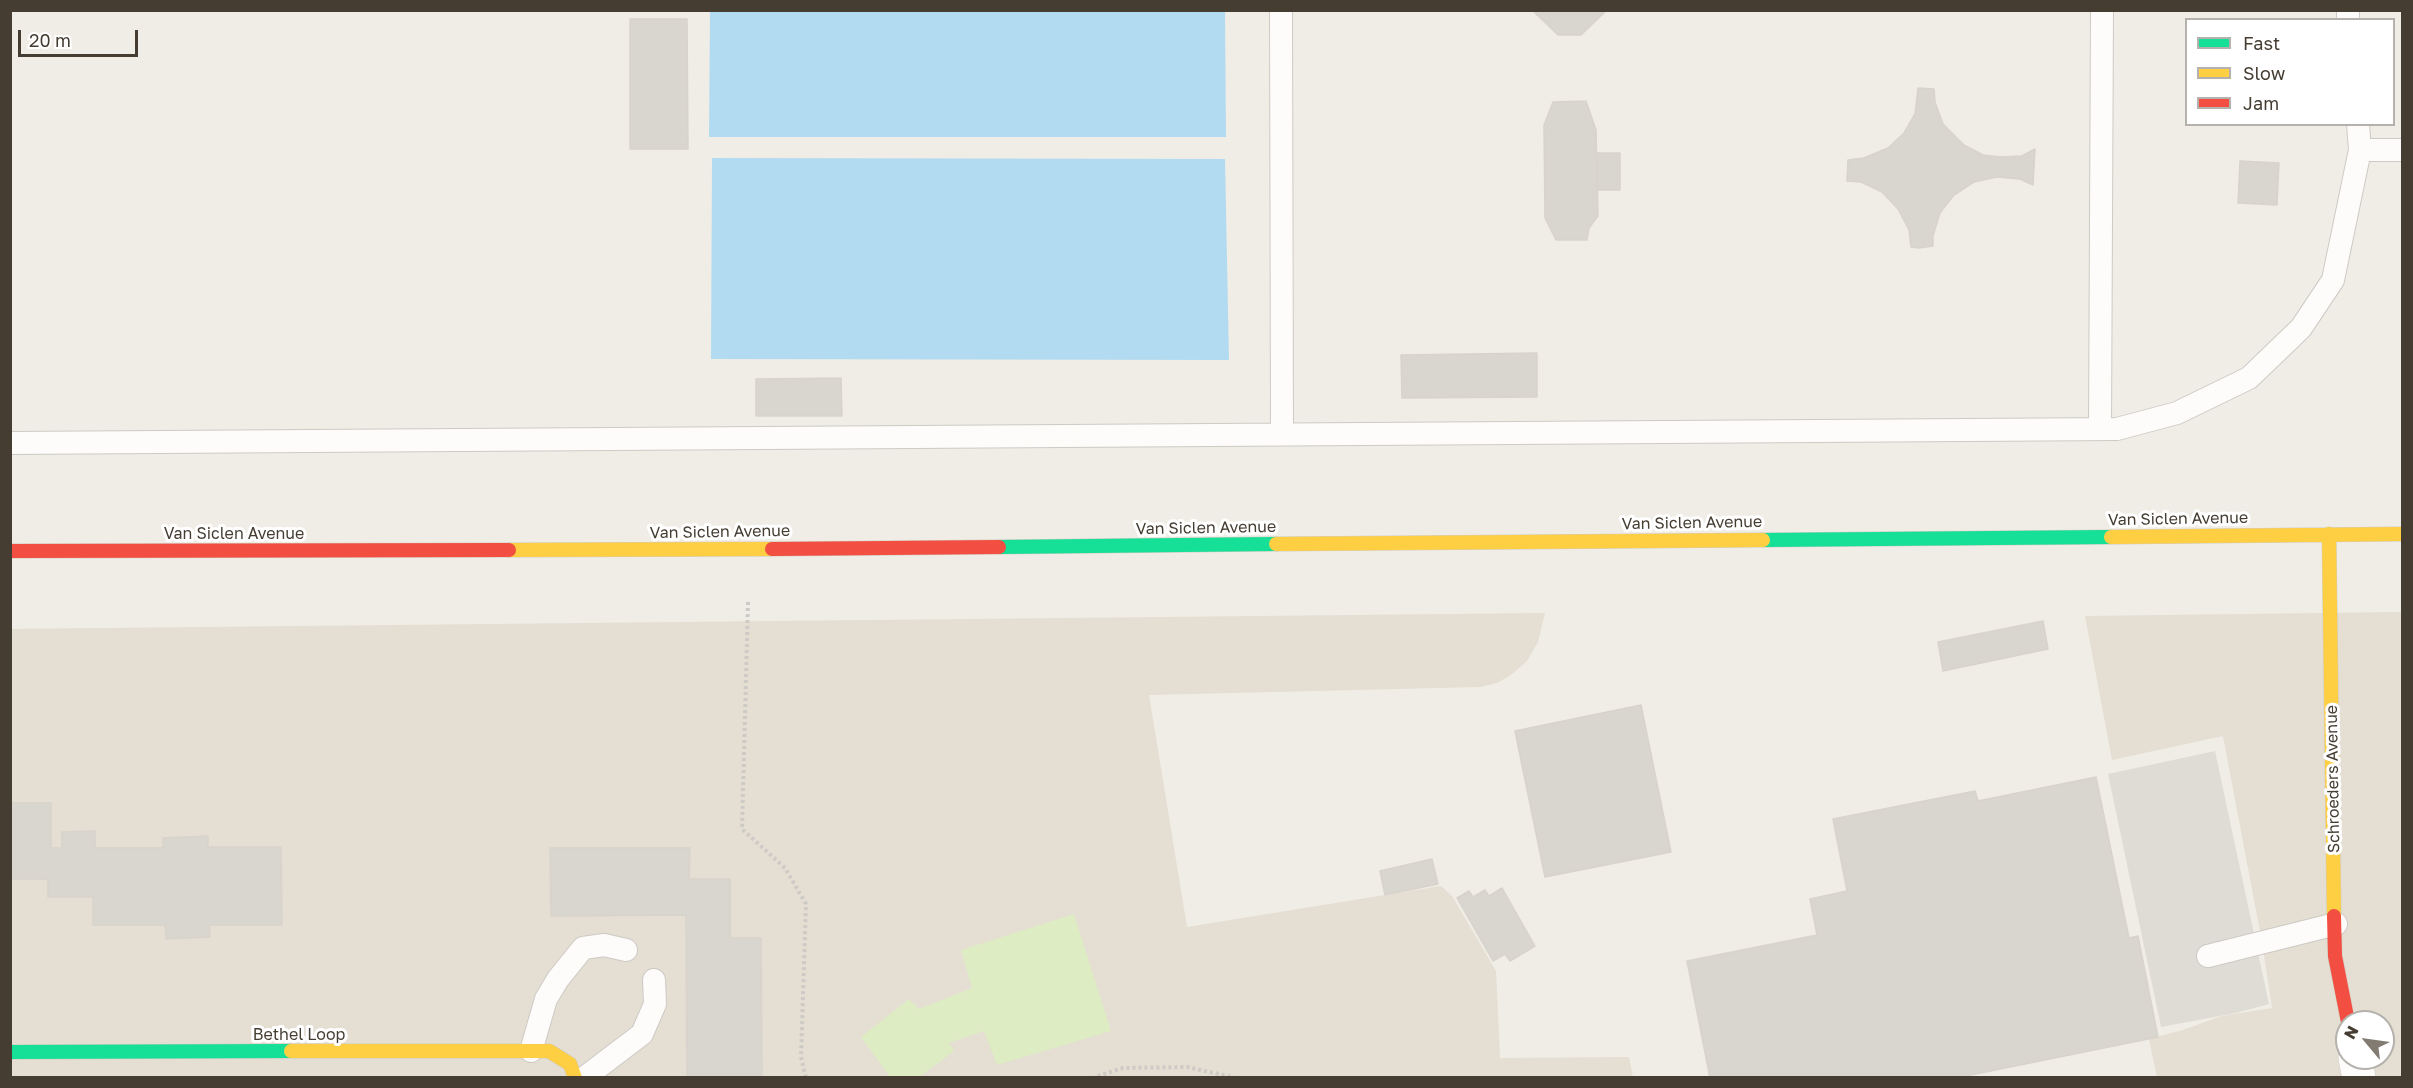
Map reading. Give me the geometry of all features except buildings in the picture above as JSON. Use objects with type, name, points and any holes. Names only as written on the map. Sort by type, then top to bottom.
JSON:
[{"type":"street","name":"Schroeders Avenue","points":[[2329,534],[2335,956],[2346,1010]]},
{"type":"street","name":"Van Siclen Avenue","points":[[10,551],[649,549],[2403,534]]},
{"type":"street","name":"Bethel Loop","points":[[10,1052],[549,1051],[570,1064],[575,1077]]},
{"type":"lane","points":[[1281,10],[1282,434]]},
{"type":"lane","points":[[2100,429],[2102,10]]},
{"type":"lane","points":[[10,443],[2117,429],[2177,413],[2249,378],[2301,328],[2333,280],[2360,150],[2358,126]]},
{"type":"lane","points":[[2360,150],[2403,150]]},
{"type":"lane","points":[[2208,956],[2336,924]]},
{"type":"lane","points":[[531,1051],[546,999],[558,979],[583,948],[604,945],[626,950]]},
{"type":"lane","points":[[584,1077],[642,1034],[655,1004],[654,980]]},
{"type":"path","points":[[748,602],[742,829],[784,868],[806,904],[801,1057],[806,1077]]},
{"type":"path","points":[[1092,1077],[1123,1068],[1187,1067],[1237,1077]]},
{"type":"shaded area","points":[[2402,612],[2402,1077],[2157,1077],[2149,1039],[2222,1016],[2272,1008],[2262,942],[2223,736],[2112,760],[2085,616]]},
{"type":"shaded area","points":[[1545,613],[1538,642],[1527,661],[1511,675],[1497,683],[1480,687],[1149,695],[1187,927],[1441,886],[1452,896],[1496,971],[1500,1058],[1629,1057],[1633,1077],[11,1077],[10,629]]},
{"type":"shaded area","points":[[2215,751],[2269,1004],[2236,1013],[2161,1027],[2108,774]]},
{"type":"green space","points":[[1074,914],[1111,1031],[997,1065],[984,1031],[949,1043],[954,1051],[918,1078],[890,1077],[861,1037],[909,999],[919,1009],[972,988],[961,950]]},
{"type":"water","points":[[710,11],[1225,11],[1226,137],[709,137]]},
{"type":"water","points":[[712,158],[1225,159],[1229,360],[711,359]]},
{"type":"traffic: fast","points":[[1763,540],[2111,537]]},
{"type":"traffic: fast","points":[[999,547],[1276,544]]},
{"type":"traffic: fast","points":[[10,1052],[291,1051]]},
{"type":"traffic: slow","points":[[2329,534],[2334,916]]},
{"type":"traffic: slow","points":[[2111,537],[2402,534]]},
{"type":"traffic: slow","points":[[1276,544],[1763,540]]},
{"type":"traffic: slow","points":[[509,550],[772,549]]},
{"type":"traffic: slow","points":[[291,1051],[549,1051],[570,1064],[575,1078]]},
{"type":"traffic: jam","points":[[772,549],[999,547]]},
{"type":"traffic: jam","points":[[10,551],[509,550]]},
{"type":"traffic: jam","points":[[2334,916],[2335,956],[2346,1010]]}]
